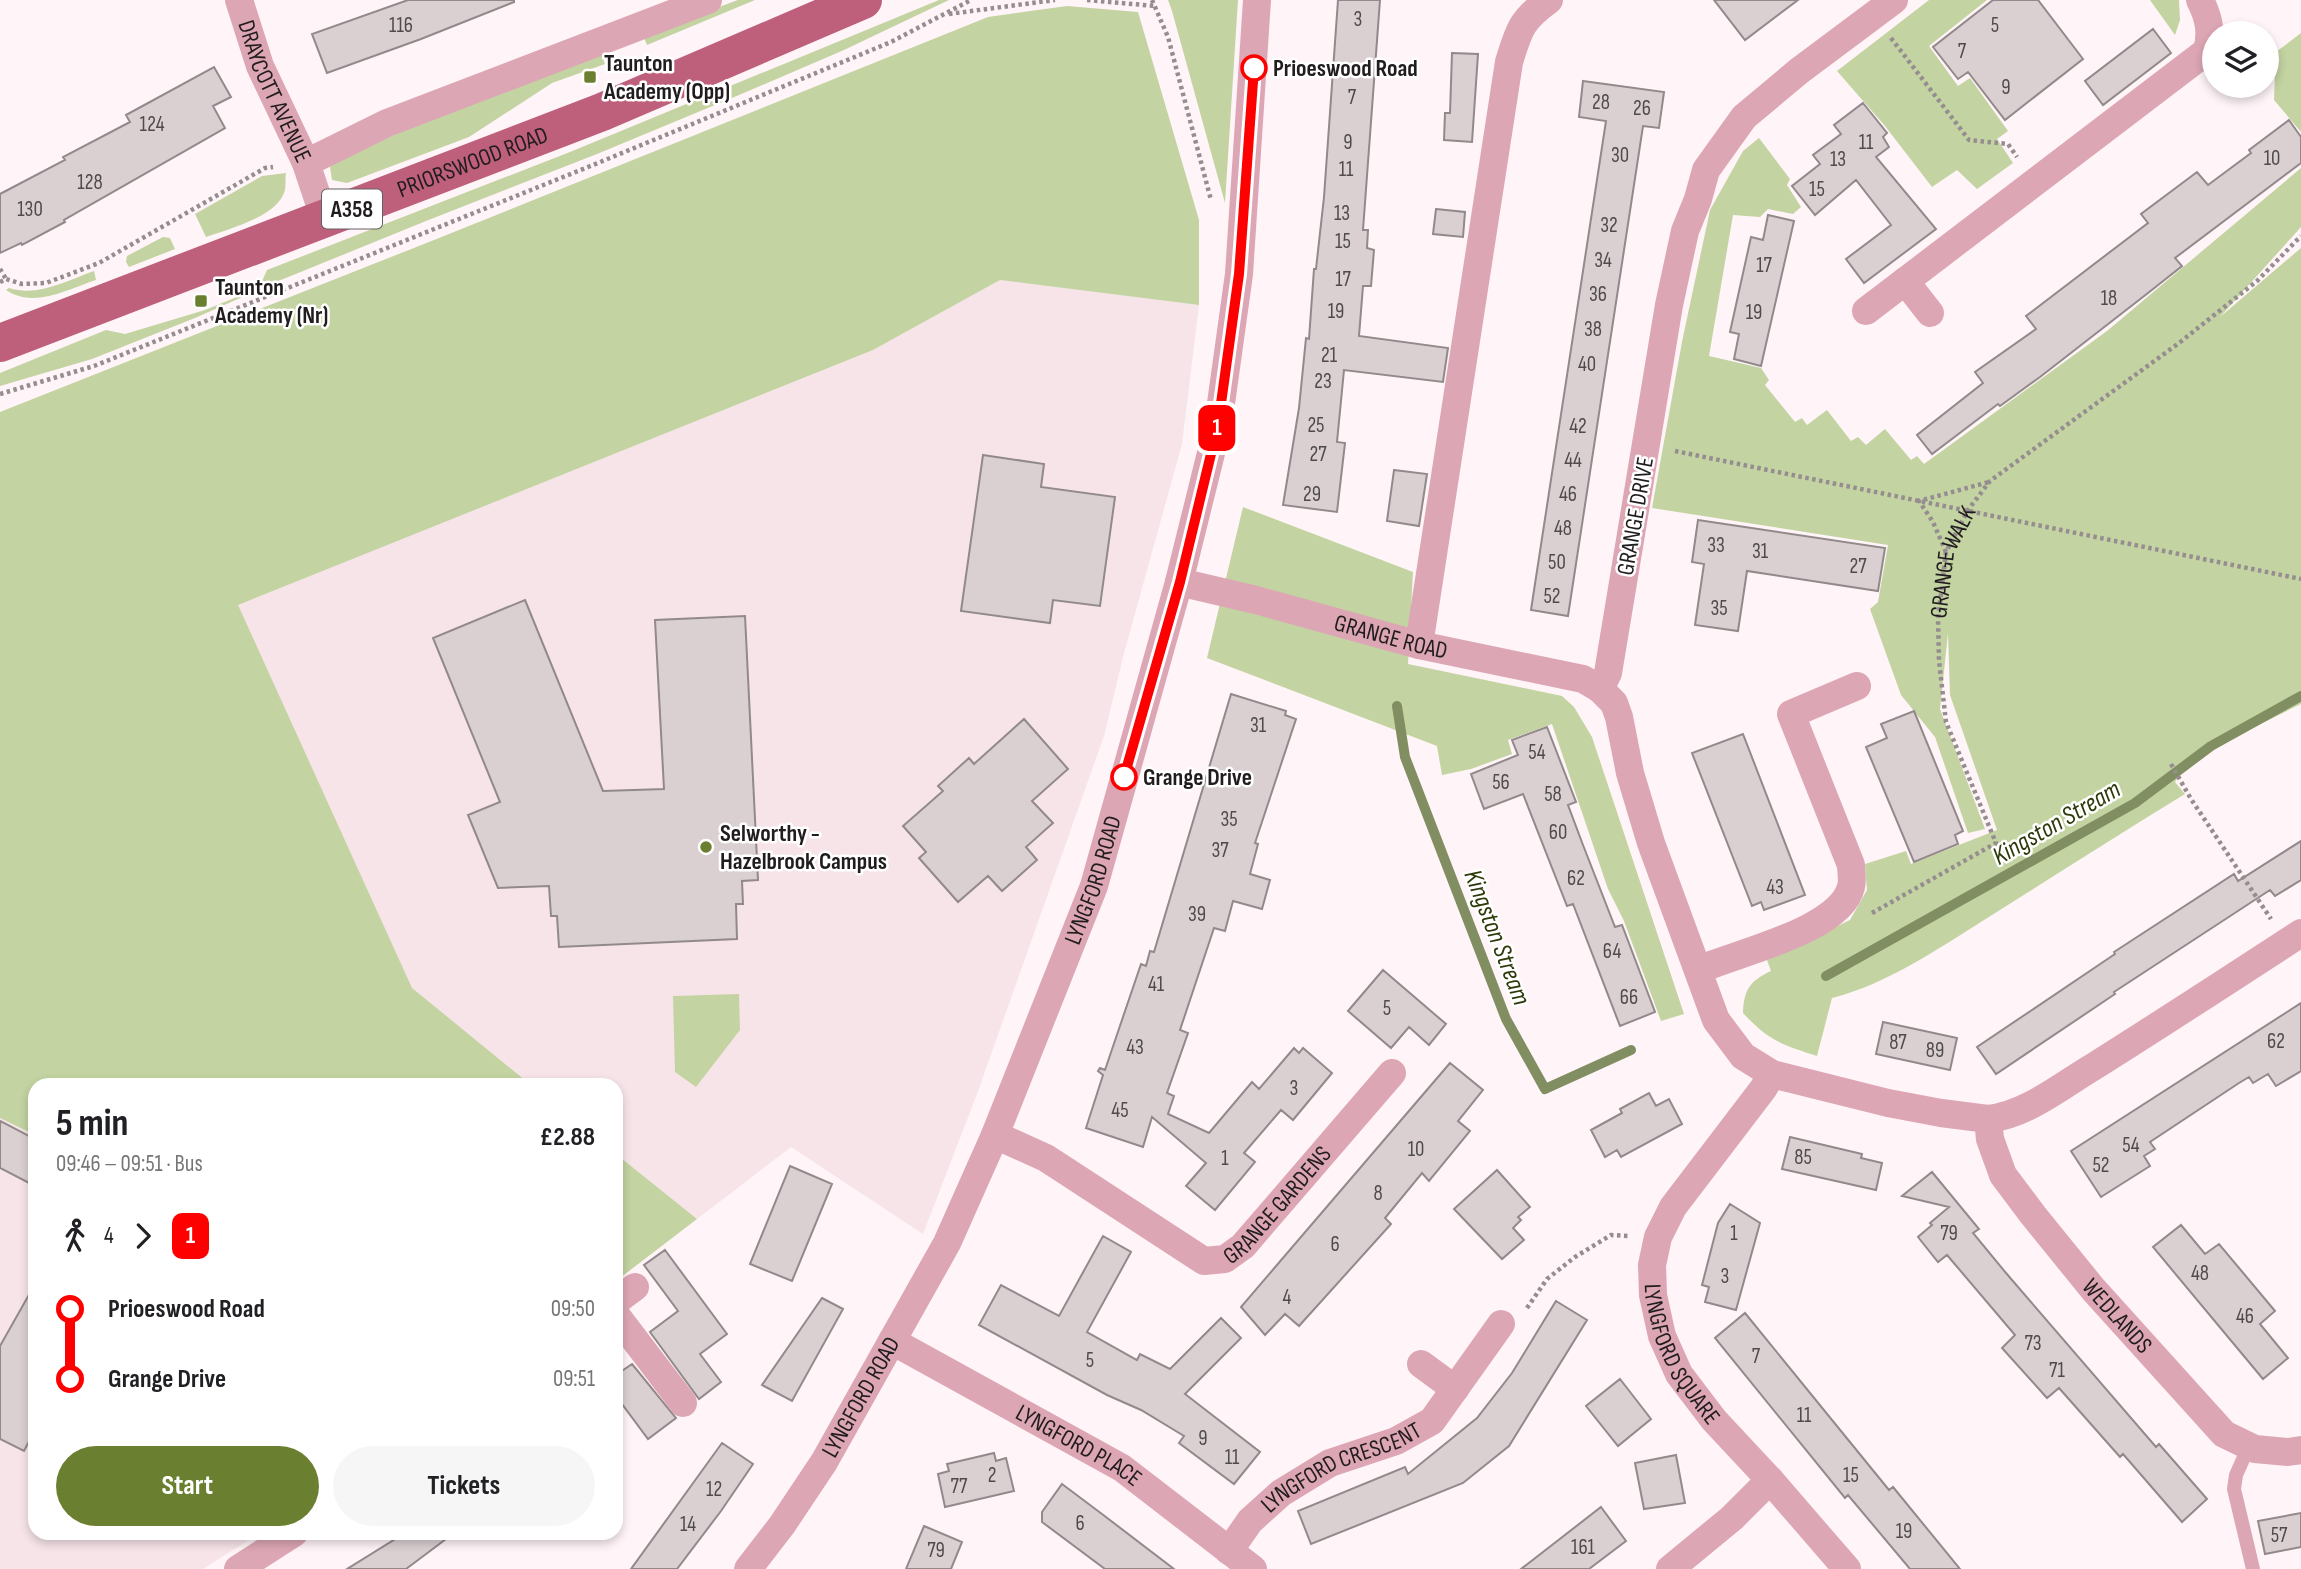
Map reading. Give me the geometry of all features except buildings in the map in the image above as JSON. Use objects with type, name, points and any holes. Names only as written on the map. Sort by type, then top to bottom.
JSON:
[{"type":"main road","name":"PRIORSWOOD ROAD","points":[[0,343],[602,112],[863,0]]},
{"type":"street","name":"DRAYCOTT AVENUE","points":[[239,0],[260,66],[306,163],[325,220]]},
{"type":"street","points":[[306,163],[387,123],[708,0]]},
{"type":"street","name":"LYNGFORD ROAD","points":[[748,1569],[782,1525],[824,1462],[947,1243],[995,1135],[1094,886],[1180,582],[1218,425],[1237,286],[1257,0]]},
{"type":"street","points":[[1419,645],[1509,62],[1518,34],[1528,15],[1549,0]]},
{"type":"street","points":[[1866,311],[2207,51],[2210,37],[2208,18],[2200,0]]},
{"type":"street","name":"GRANGE DRIVE","points":[[1600,689],[1608,673],[1669,305],[1685,231],[1698,200],[1706,170],[1744,117],[1799,71],[1883,8]]},
{"type":"street","points":[[1905,281],[1930,313]]},
{"type":"street","name":"GRANGE ROAD","points":[[1180,582],[1419,645],[1583,679],[1600,689]]},
{"type":"street","points":[[1698,970],[1802,932],[1825,919],[1842,904],[1852,886],[1851,865],[1791,714],[1857,686]]},
{"type":"street","points":[[1600,689],[1614,703],[1619,717],[1630,773],[1651,843],[1716,1020],[1743,1056],[1772,1074],[1941,1114],[1988,1119],[2008,1117],[2171,1018],[2294,938]]},
{"type":"street","name":"GRANGE GARDENS","points":[[995,1135],[1046,1158],[1204,1261],[1225,1259],[1243,1246],[1392,1073]]},
{"type":"street","name":"LYNGFORD SQUARE","points":[[1772,1074],[1673,1207],[1658,1237],[1652,1265],[1653,1295],[1662,1336],[1679,1374],[1714,1420],[1847,1569]]},
{"type":"street","name":"WEDLANDS","points":[[1988,1119],[1990,1139],[2003,1175],[2093,1289],[2224,1434],[2255,1449],[2288,1452],[2301,1450]]},
{"type":"street","points":[[623,1324],[684,1403]]},
{"type":"street","name":"LYNGFORD CRESCENT","points":[[1229,1551],[1250,1521],[1281,1493],[1330,1463],[1396,1441],[1432,1420],[1501,1324]]},
{"type":"street","name":"LYNGFORD PLACE","points":[[892,1340],[1122,1468],[1253,1569]]},
{"type":"street","points":[[1421,1364],[1455,1389]]},
{"type":"street","points":[[1670,1569],[1732,1518],[1770,1480]]},
{"type":"street","points":[[239,1569],[283,1540]]},
{"type":"lane","points":[[2249,1446],[2236,1475],[2234,1489],[2253,1569]]},
{"type":"path","points":[[0,394],[94,366],[891,42],[971,0]]},
{"type":"path","points":[[944,14],[1055,0]]},
{"type":"path","points":[[1087,0],[1154,6]]},
{"type":"path","points":[[1152,0],[1168,37],[1216,212]]},
{"type":"path","points":[[1883,8],[1969,140],[2008,144],[2035,183]]},
{"type":"path","points":[[0,269],[6,279],[22,284],[46,283],[99,263],[265,168],[306,163]]},
{"type":"path","name":"GRANGE WALK","points":[[1825,919],[1847,929],[1996,843],[1947,722],[1939,661],[1938,620],[1946,552],[1968,510],[1990,481],[2179,343],[2257,281],[2301,236]]},
{"type":"path","points":[[0,282],[6,279]]},
{"type":"path","points":[[1646,446],[2301,579]]},
{"type":"path","points":[[1919,501],[1990,481]]},
{"type":"path","points":[[1919,501],[1933,522],[1946,552]]},
{"type":"path","points":[[2171,764],[2191,799],[2294,938]]},
{"type":"path","points":[[1501,1324],[1520,1320],[1547,1279],[1574,1256],[1611,1235],[1658,1237]]},
{"type":"shaded area","name":"Selworthy - Hazelbrook Campus","points":[[1000,280],[1199,305],[1182,444],[1104,736],[977,1094],[923,1234],[791,1147],[697,1219],[623,1160],[623,1078],[522,1078],[412,989],[237,605],[873,350]]},
{"type":"shaded area","points":[[0,1118],[28,1132],[28,1540],[249,1540],[203,1569],[0,1569]]},
{"type":"green space","points":[[738,0],[755,0],[647,45],[643,35]]},
{"type":"green space","points":[[939,0],[949,0],[844,50],[597,154],[426,221],[92,359],[0,386],[0,373],[106,330],[125,334],[205,310],[259,288],[267,270],[570,152]]},
{"type":"green space","points":[[1168,0],[1238,0],[1225,203],[1172,11]]},
{"type":"green space","points":[[1929,0],[1987,0],[1929,46],[1958,86],[1970,78],[2008,131],[1997,139],[2013,163],[1977,189],[1957,170],[1932,187],[1885,126],[1837,71]]},
{"type":"green space","points":[[2150,0],[2179,0],[2180,20],[2175,35]]},
{"type":"green space","points":[[1067,6],[1138,12],[1199,220],[1199,305],[1000,280],[873,350],[238,605],[412,988],[522,1078],[28,1078],[28,1132],[0,1118],[0,412],[988,17]]},
{"type":"green space","points":[[2301,33],[2301,132],[2274,100],[2279,98],[2279,50]]},
{"type":"green space","points":[[600,51],[605,64],[552,83],[469,137],[347,183],[332,180],[330,167],[336,162],[411,127]]},
{"type":"green space","points":[[1759,138],[1790,179],[1787,185],[1801,207],[1793,214],[1768,209],[1760,217],[1733,215],[1709,356],[1761,368],[1769,380],[1765,385],[1795,422],[1802,418],[1807,425],[1827,410],[1851,441],[1858,437],[1866,445],[1885,429],[1911,460],[1917,456],[1924,464],[2107,331],[2301,168],[2301,227],[2220,317],[2301,248],[2301,704],[2246,731],[2183,768],[2175,782],[2185,794],[1948,943],[1892,975],[1832,998],[1817,1056],[1776,1041],[1743,1013],[1745,998],[1753,982],[1771,971],[1767,960],[1850,920],[1867,890],[1865,864],[1906,851],[1911,864],[1997,830],[1950,695],[1948,633],[1940,709],[1985,829],[1968,833],[1935,737],[1901,695],[1870,609],[1878,602],[1888,545],[1652,508],[1682,342],[1710,210],[1743,151]]},
{"type":"green space","points":[[286,173],[285,190],[273,208],[251,221],[206,237],[195,214],[262,176]]},
{"type":"green space","points":[[163,237],[170,238],[175,249],[129,267],[127,256]]},
{"type":"green space","points":[[94,271],[96,280],[51,296],[28,298],[6,290],[41,289]]},
{"type":"green space","points":[[1243,507],[1413,572],[1408,664],[1562,696],[1574,707],[1592,737],[1684,1014],[1661,1021],[1624,921],[1608,889],[1552,724],[1508,740],[1512,754],[1471,769],[1442,775],[1437,746],[1207,658]]},
{"type":"green space","points":[[739,994],[740,1030],[696,1087],[675,1072],[673,996]]},
{"type":"green space","points":[[623,1160],[697,1219],[623,1276]]},
{"type":"waterway","name":"Kingston Stream","points":[[1826,976],[2135,803],[2211,746],[2301,696]]},
{"type":"waterway","name":"Kingston Stream","points":[[1397,706],[1405,757],[1506,1019],[1545,1089],[1631,1050]]},
{"type":"bus line","name":"1","points":[[1124,777],[1180,582],[1218,425],[1239,274],[1254,68]]},
{"type":"place","name":"Prioeswood Road","points":[[1254,68]]},
{"type":"place","name":"Taunton Academy (Opp)","points":[[590,77]]},
{"type":"place","name":"Taunton Academy (Nr)","points":[[201,301]]},
{"type":"place","name":"Grange Drive","points":[[1124,777]]},
{"type":"place","name":"Selworthy - Hazelbrook Campus","points":[[706,847]]}]
